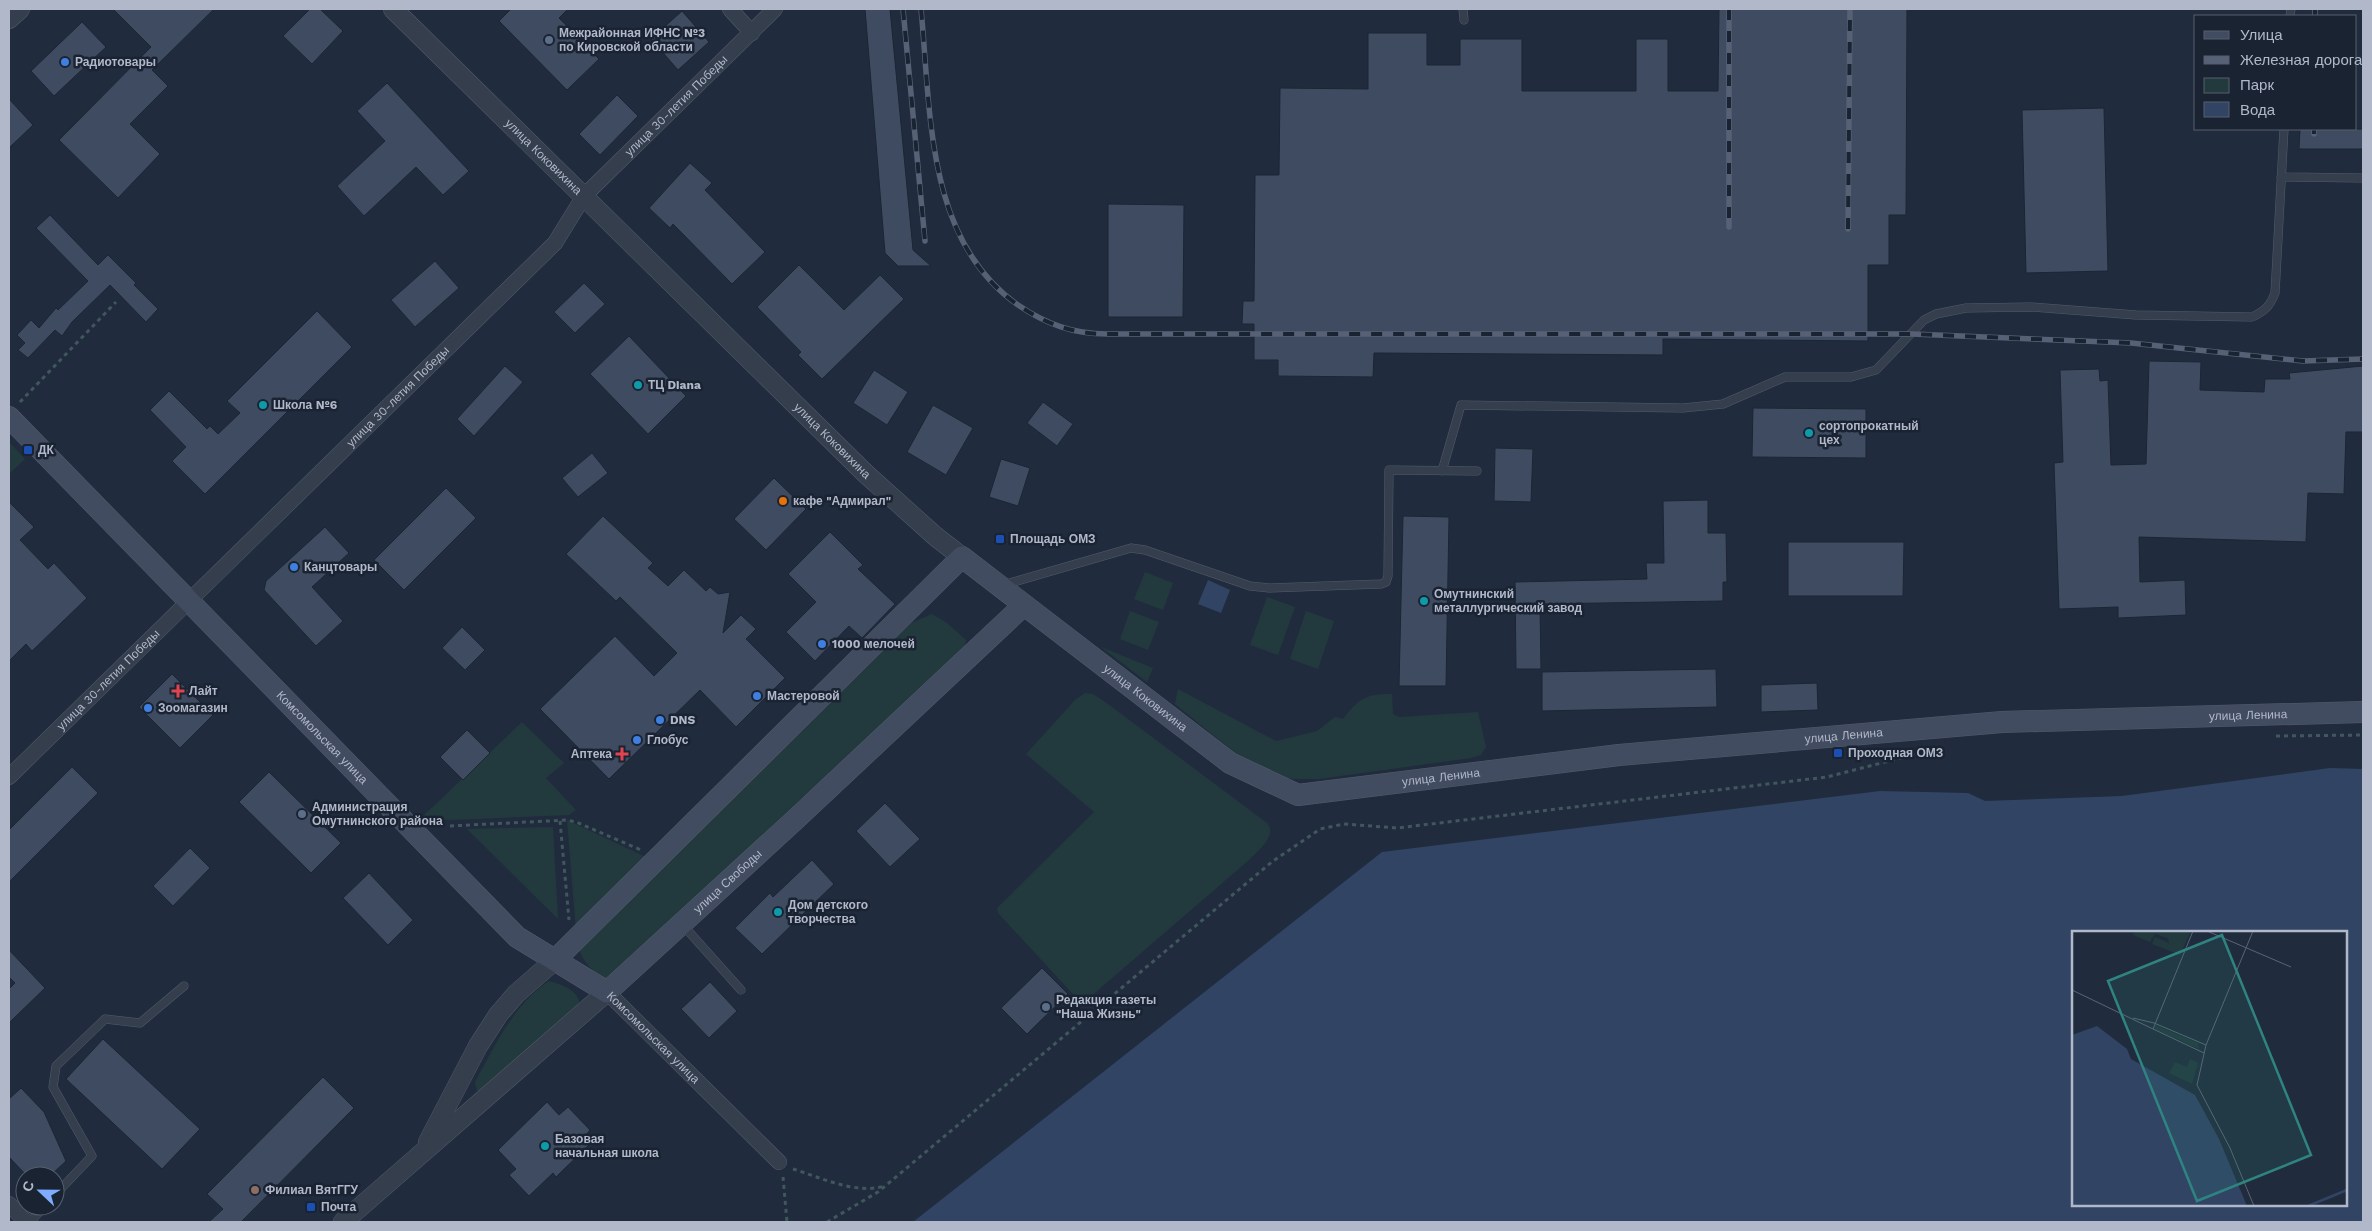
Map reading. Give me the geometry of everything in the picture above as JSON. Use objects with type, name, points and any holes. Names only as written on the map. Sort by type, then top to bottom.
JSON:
[{"type":"main road","name":"Комсомольская улица","points":[[12,412],[189,602],[517,937],[607,992]]},
{"type":"main road","name":"улица Коковихина","points":[[962,557],[1230,764],[1298,795],[1327,793]]},
{"type":"main road","name":"улица Свободы","points":[[555,960],[962,557]]},
{"type":"main road","name":"улица Свободы","points":[[607,992],[1024,605]]},
{"type":"main road","name":"улица Ленина","points":[[1327,793],[1619,755],[1993,723],[2363,712]]},
{"type":"street","points":[[9,20],[20,9]]},
{"type":"street","name":"улица Коковихина","points":[[393,9],[866,474],[935,536],[962,557]]},
{"type":"street","points":[[730,9],[752,33]]},
{"type":"street","name":"улица 30-летия Победы","points":[[9,777],[555,243],[584,196],[775,9]]},
{"type":"street","name":"улица Свободы","points":[[425,1150],[478,1046],[498,1015],[516,994],[555,960]]},
{"type":"street","name":"улица Свободы","points":[[343,1222],[607,992]]},
{"type":"street","name":"Комсомольская улица","points":[[607,992],[779,1162]]},
{"type":"street","points":[[9,1204],[28,1222]]},
{"type":"lane","points":[[1463,9],[1464,20]]},
{"type":"lane","points":[[1442,471],[1461,405],[1683,408],[1723,404],[1785,377],[1851,377],[1876,370],[1924,320],[1949,310],[2031,307],[2136,316],[2252,318],[2264,312],[2275,293],[2284,130]]},
{"type":"lane","points":[[2281,177],[2363,178]]},
{"type":"lane","points":[[1000,586],[1131,548],[1145,550],[1250,586],[1269,588],[1381,584],[1386,582],[1388,576],[1389,470],[1477,471]]},
{"type":"lane","points":[[681,924],[741,990]]},
{"type":"lane","points":[[65,1184],[92,1156],[53,1087],[56,1066],[105,1019],[140,1024],[184,986]]},
{"type":"path","points":[[12,412],[116,302]]},
{"type":"path","points":[[2275,736],[2363,735]]},
{"type":"path","points":[[827,1222],[849,1210],[886,1185],[1273,861],[1320,829],[1344,824],[1397,828],[1827,777],[1941,747]]},
{"type":"path","points":[[560,821],[572,945]]},
{"type":"path","points":[[450,826],[560,821],[576,822],[645,851]]},
{"type":"path","points":[[779,1162],[785,1166],[858,1189],[875,1189],[886,1185]]},
{"type":"path","points":[[779,1162],[784,1182],[787,1222]]},
{"type":"green space","points":[[9,442],[25,459],[9,474]]},
{"type":"green space","points":[[1145,572],[1173,583],[1163,610],[1134,599]]},
{"type":"green space","points":[[1267,597],[1295,607],[1278,655],[1250,645]]},
{"type":"green space","points":[[1130,611],[1159,622],[1148,650],[1120,639]]},
{"type":"green space","points":[[1306,611],[1334,621],[1318,669],[1290,659]]},
{"type":"green space","points":[[932,614],[947,623],[966,640],[965,646],[610,982],[591,968],[579,949],[583,942],[911,623]]},
{"type":"green space","points":[[1101,647],[1153,668],[1147,682]]},
{"type":"green space","points":[[1178,689],[1276,741],[1317,731],[1335,717],[1343,719],[1354,706],[1369,696],[1392,694],[1393,714],[1399,717],[1478,712],[1486,747],[1481,755],[1471,758],[1319,779],[1291,779],[1273,775],[1246,762],[1175,704]]},
{"type":"green space","points":[[1085,693],[1093,694],[1108,704],[1267,823],[1270,833],[1266,843],[1249,860],[1082,1004],[998,913],[997,908],[1094,812],[1026,754],[1075,700]]},
{"type":"green space","points":[[522,722],[564,763],[546,778],[576,810],[569,815],[452,820],[421,818]]},
{"type":"green space","points":[[567,820],[648,858],[576,931]]},
{"type":"green space","points":[[553,827],[558,919],[467,829]]},
{"type":"green space","points":[[549,981],[573,991],[580,1005],[481,1091],[477,1091],[475,1082],[506,1027],[525,1002]]},
{"type":"water","points":[[1208,580],[1230,590],[1221,613],[1198,604]]},
{"type":"water","points":[[2330,768],[2363,769],[2363,1222],[913,1222],[1382,852],[1880,791],[1968,793],[1985,801],[2122,796]]},
{"type":"building","points":[[113,9],[214,9],[152,70],[168,86],[130,124],[160,154],[118,198],[59,140],[151,47]]},
{"type":"building","points":[[310,9],[320,9],[343,31],[312,64],[283,36]]},
{"type":"building","name":"Межрайонная ИФНС №3 по Кировской области","points":[[511,9],[568,9],[559,18],[599,59],[567,90],[499,21]]},
{"type":"building","points":[[865,9],[890,9],[913,250],[931,266],[898,266],[885,253]]},
{"type":"building","points":[[1719,9],[1907,9],[1906,215],[1889,215],[1889,265],[1868,265],[1868,341],[1663,339],[1663,355],[1374,353],[1373,377],[1278,376],[1278,360],[1254,360],[1254,324],[1242,324],[1243,301],[1254,301],[1255,175],[1279,175],[1280,88],[1368,89],[1368,33],[1427,33],[1427,65],[1460,65],[1460,39],[1522,39],[1522,91],[1636,91],[1636,39],[1668,39],[1668,91],[1718,91]]},
{"type":"building","points":[[682,11],[709,42],[678,70],[651,39]]},
{"type":"building","points":[[82,22],[106,47],[54,96],[31,71]]},
{"type":"building","points":[[387,83],[469,171],[443,195],[416,167],[364,216],[337,186],[385,141],[357,111]]},
{"type":"building","points":[[617,95],[638,116],[600,155],[579,134]]},
{"type":"building","points":[[9,99],[33,125],[9,148]]},
{"type":"building","points":[[2104,108],[2108,271],[2026,273],[2022,110]]},
{"type":"building","points":[[2363,129],[2363,149],[2299,149],[2300,130]]},
{"type":"building","points":[[690,163],[712,183],[705,190],[765,252],[732,284],[673,224],[670,228],[649,208]]},
{"type":"building","points":[[1108,204],[1184,205],[1183,317],[1108,317]]},
{"type":"building","points":[[50,215],[98,265],[108,255],[136,283],[134,285],[158,309],[146,322],[110,285],[72,322],[62,336],[55,330],[28,358],[18,350],[25,343],[17,335],[31,320],[39,328],[56,308],[58,310],[88,281],[36,228]]},
{"type":"building","points":[[435,261],[459,288],[415,327],[391,300]]},
{"type":"building","points":[[799,265],[844,310],[880,275],[904,299],[822,379],[798,355],[801,352],[757,307]]},
{"type":"building","points":[[584,283],[605,304],[575,333],[554,312]]},
{"type":"building","name":"Школа №6","points":[[317,311],[352,347],[205,494],[172,461],[186,447],[150,410],[169,391],[207,429],[210,426],[218,434],[240,413],[227,401]]},
{"type":"building","name":"ТЦ Diana","points":[[629,336],[686,396],[648,434],[590,374]]},
{"type":"building","points":[[2149,361],[2201,362],[2200,390],[2264,392],[2265,379],[2290,379],[2289,373],[2363,366],[2363,432],[2346,432],[2344,494],[2308,493],[2306,542],[2139,537],[2140,582],[2185,580],[2186,615],[2118,618],[2118,607],[2059,609],[2054,463],[2063,462],[2060,370],[2099,369],[2100,381],[2108,380],[2111,465],[2146,464]]},
{"type":"building","points":[[505,366],[523,382],[474,436],[457,419]]},
{"type":"building","points":[[874,370],[908,392],[887,425],[853,403]]},
{"type":"building","points":[[1043,402],[1073,424],[1057,446],[1027,423]]},
{"type":"building","points":[[933,405],[973,428],[946,475],[907,452]]},
{"type":"building","name":"сортопрокатный цех","points":[[1753,408],[1866,409],[1866,458],[1752,457]]},
{"type":"building","points":[[1495,448],[1533,449],[1531,502],[1494,501]]},
{"type":"building","points":[[592,453],[608,473],[578,497],[562,478]]},
{"type":"building","points":[[1001,459],[1030,468],[1018,506],[989,497]]},
{"type":"building","points":[[774,478],[806,509],[766,550],[734,519]]},
{"type":"building","points":[[446,488],[476,518],[404,590],[374,560]]},
{"type":"building","points":[[1708,500],[1708,533],[1726,533],[1727,582],[1723,582],[1723,601],[1540,604],[1541,669],[1516,669],[1515,582],[1647,579],[1646,563],[1664,563],[1663,501]]},
{"type":"building","points":[[9,502],[34,527],[20,540],[48,569],[54,563],[87,598],[32,651],[26,644],[9,661]]},
{"type":"building","points":[[603,516],[653,563],[648,568],[668,586],[684,570],[706,591],[710,587],[718,594],[730,592],[723,633],[741,615],[756,629],[746,639],[785,678],[736,727],[700,690],[609,779],[540,709],[615,636],[654,676],[677,653],[620,597],[616,601],[566,554]]},
{"type":"building","name":"Омутнинский металлургический завод","points":[[1403,516],[1449,517],[1446,686],[1399,686]]},
{"type":"building","points":[[325,527],[349,553],[312,587],[343,621],[316,646],[264,590],[266,581]]},
{"type":"building","points":[[830,532],[863,565],[858,569],[895,604],[862,638],[849,626],[815,661],[786,632],[816,602],[788,574]]},
{"type":"building","points":[[1788,542],[1904,542],[1903,596],[1788,596]]},
{"type":"building","points":[[462,627],[485,650],[465,670],[442,648]]},
{"type":"building","points":[[1716,669],[1717,707],[1542,711],[1542,672]]},
{"type":"building","points":[[172,674],[213,715],[180,748],[139,707]]},
{"type":"building","points":[[1817,683],[1818,710],[1761,712],[1761,685]]},
{"type":"building","points":[[467,730],[490,753],[463,780],[440,757]]},
{"type":"building","points":[[72,767],[98,793],[9,882],[9,830]]},
{"type":"building","points":[[269,772],[341,843],[311,873],[239,802]]},
{"type":"building","points":[[885,803],[920,839],[890,867],[856,831]]},
{"type":"building","points":[[190,848],[210,868],[173,906],[153,886]]},
{"type":"building","name":"Дом детского творчества","points":[[812,860],[834,884],[762,954],[735,928],[770,893],[773,897]]},
{"type":"building","points":[[369,873],[413,920],[388,945],[343,898]]},
{"type":"building","points":[[9,950],[45,988],[9,1023],[9,989],[15,983],[9,977]]},
{"type":"building","points":[[1042,968],[1068,994],[1027,1034],[1001,1008]]},
{"type":"building","points":[[710,982],[737,1011],[709,1038],[681,1009]]},
{"type":"building","points":[[103,1039],[200,1129],[162,1169],[66,1079]]},
{"type":"building","points":[[323,1077],[354,1108],[241,1222],[209,1222],[223,1209],[207,1194]]},
{"type":"building","points":[[21,1088],[44,1112],[66,1161],[61,1166],[18,1166],[9,1157],[9,1099]]},
{"type":"building","name":"Базовая начальная школа","points":[[547,1102],[559,1115],[568,1107],[590,1130],[586,1135],[592,1142],[556,1177],[553,1173],[529,1196],[509,1175],[516,1169],[498,1150]]},
{"type":"railway","points":[[903,9],[925,241]]},
{"type":"railway","points":[[921,9],[927,89],[938,170],[949,209],[965,246],[988,278],[1018,305],[1039,318],[1071,330],[1095,334],[1912,334],[2131,343],[2303,361],[2363,359]]},
{"type":"railway","points":[[1729,9],[1729,227]]},
{"type":"railway","points":[[1848,229],[1850,9]]},
{"type":"railway","points":[[2315,9],[2315,15]]},
{"type":"place","name":"Межрайонная ИФНС №3 по Кировской области","points":[[549,40]]},
{"type":"place","name":"Радиотовары","points":[[65,62]]},
{"type":"place","name":"ТЦ Diana","points":[[638,385]]},
{"type":"place","name":"Школа №6","points":[[263,405]]},
{"type":"place","name":"сортопрокатный цех","points":[[1809,433]]},
{"type":"place","name":"ДК","points":[[28,450]]},
{"type":"place","name":"кафе \"Адмирал\"","points":[[783,501]]},
{"type":"place","name":"Площадь ОМЗ","points":[[1000,539]]},
{"type":"place","name":"Канцтовары","points":[[294,567]]},
{"type":"place","name":"Омутнинский металлургический завод","points":[[1424,601]]},
{"type":"place","name":"1000 мелочей","points":[[822,644]]},
{"type":"place","name":"Лайт","points":[[178,691]]},
{"type":"place","name":"Мастеровой","points":[[757,696]]},
{"type":"place","name":"Зоомагазин","points":[[148,708]]},
{"type":"place","name":"DNS","points":[[660,720]]},
{"type":"place","name":"Глобус","points":[[637,740]]},
{"type":"place","name":"Проходная ОМЗ","points":[[1838,753]]},
{"type":"place","name":"Аптека","points":[[622,754]]},
{"type":"place","name":"Администрация Омутнинского района","points":[[302,814]]},
{"type":"place","name":"Дом детского творчества","points":[[778,912]]},
{"type":"place","name":"Редакция газеты \"Наша Жизнь\"","points":[[1046,1007]]},
{"type":"place","name":"Базовая начальная школа","points":[[545,1146]]},
{"type":"place","name":"Филиал ВятГГУ","points":[[255,1190]]},
{"type":"place","name":"Почта","points":[[311,1207]]}]
